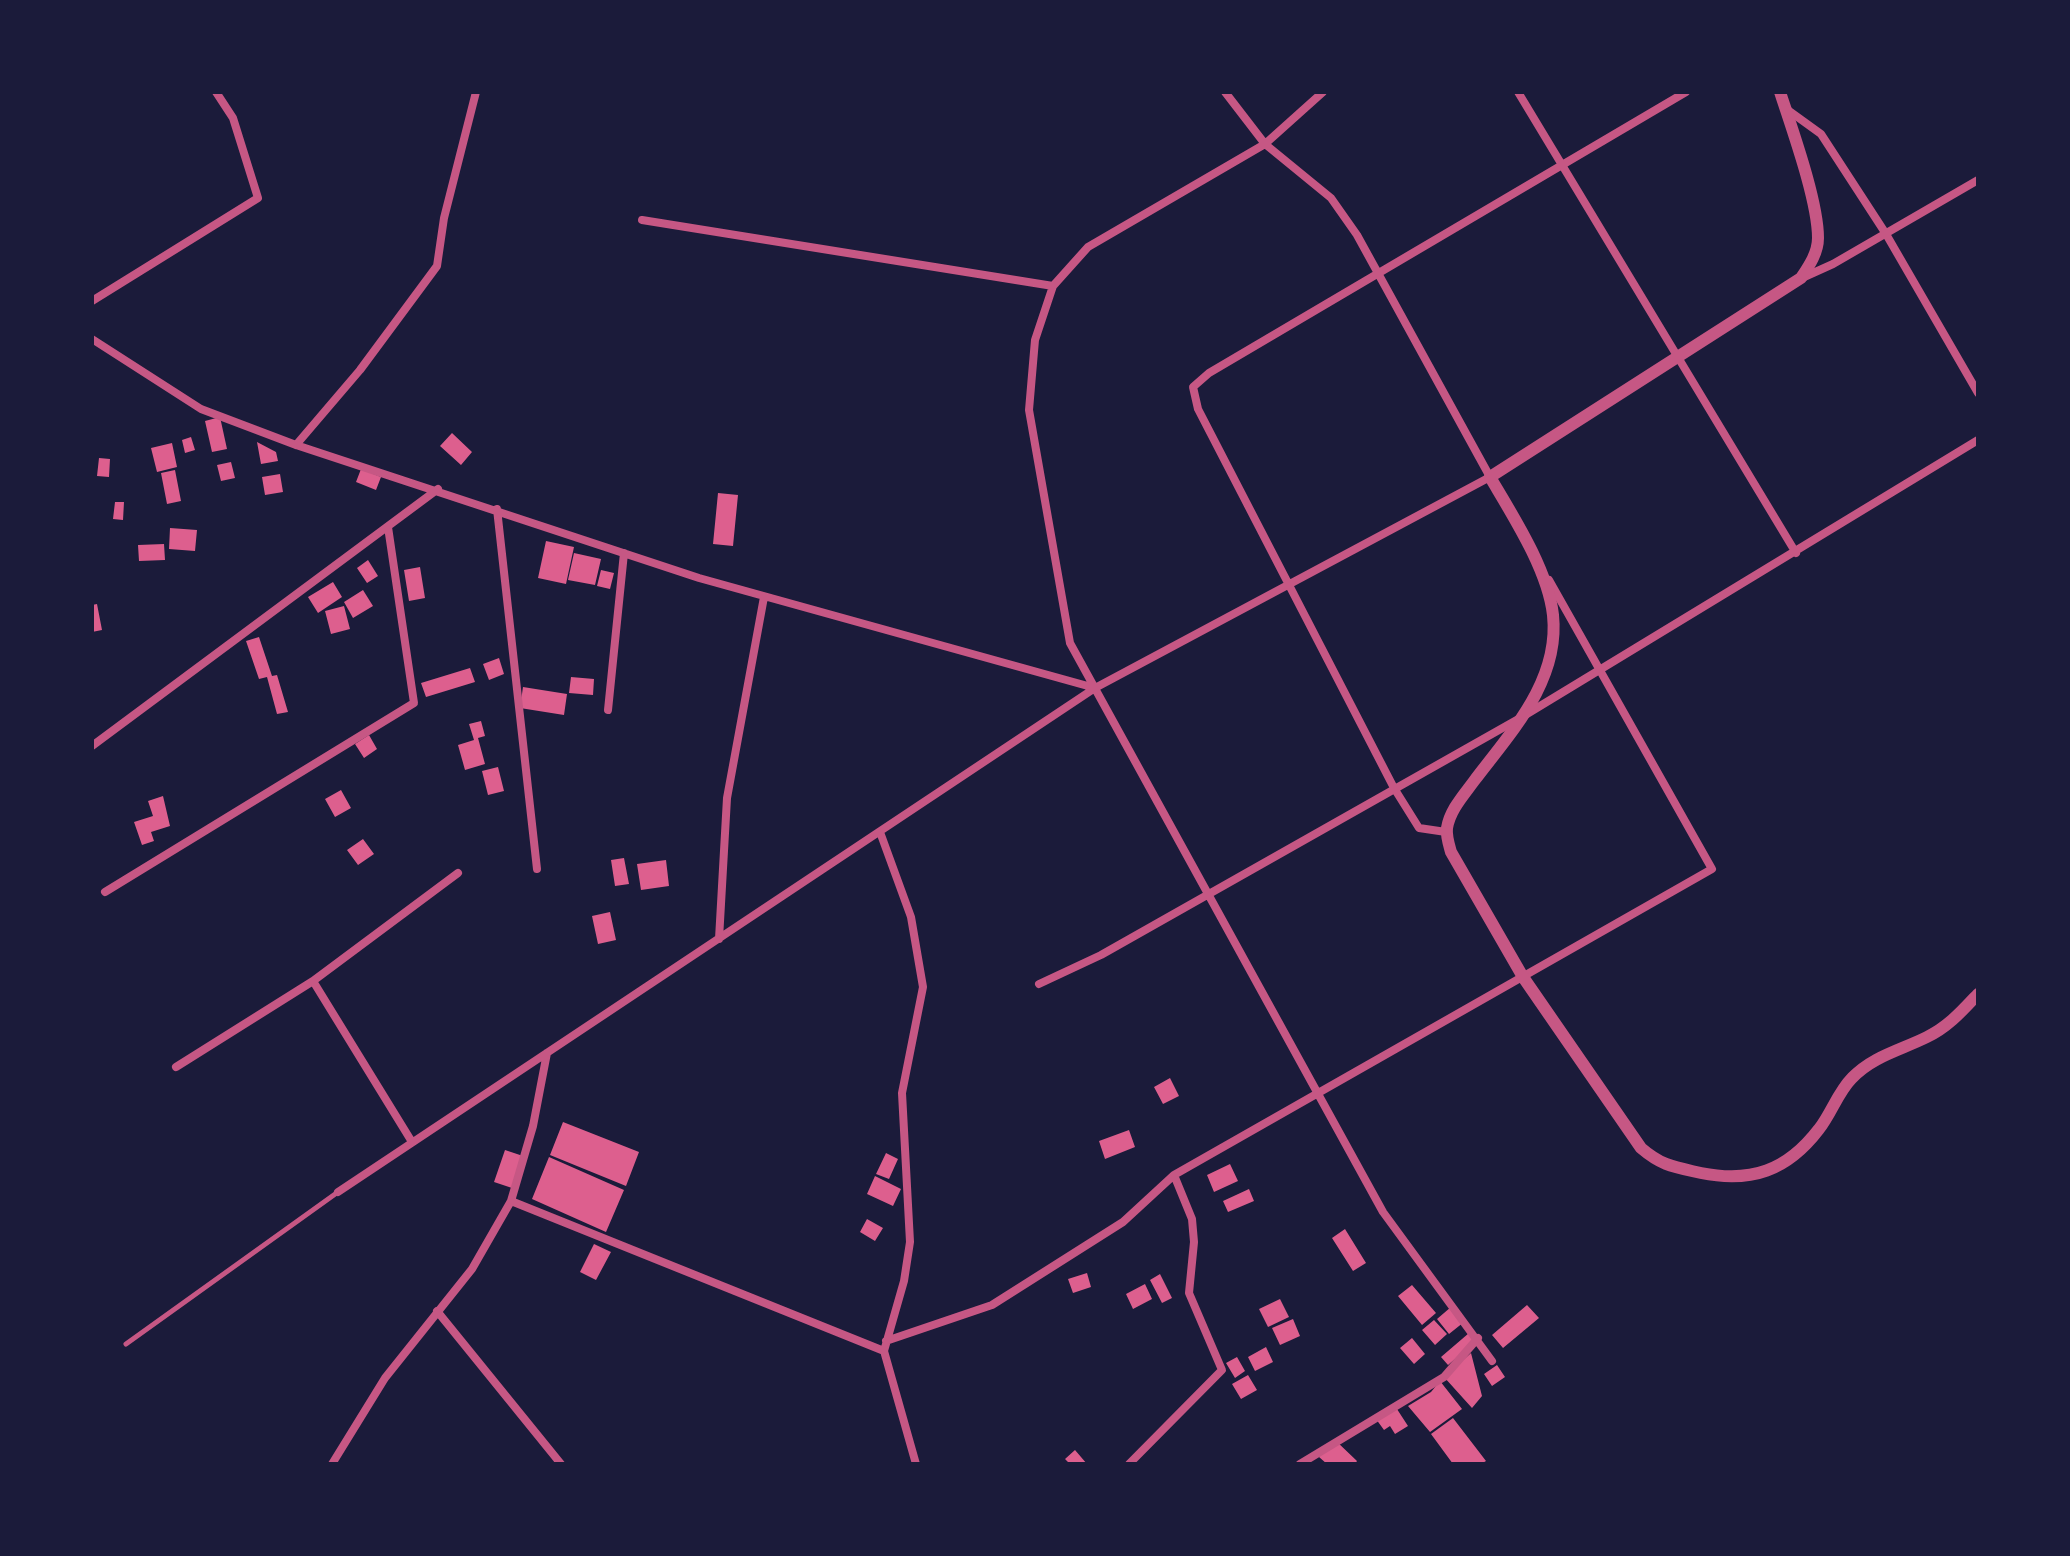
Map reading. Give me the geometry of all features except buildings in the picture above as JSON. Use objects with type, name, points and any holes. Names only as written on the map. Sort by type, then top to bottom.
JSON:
[{"type":"street","points":[[92,301],[258,198],[233,118],[216,92]]},
{"type":"street","points":[[296,445],[360,370],[437,266],[444,218],[476,92]]},
{"type":"street","points":[[886,1341],[992,1305],[1123,1222],[1174,1175],[1712,869],[1490,477],[1381,275],[1331,198],[1265,144],[1225,92]]},
{"type":"street","points":[[1323,92],[1265,144],[1088,247],[1053,286],[1035,340],[1029,410],[1070,643],[1400,1239],[1478,1338],[1492,1361]]},
{"type":"street","points":[[1518,92],[1796,553]]},
{"type":"street","points":[[1446,832],[1419,828],[1394,788],[1198,409],[1193,387],[1209,373],[1381,275],[1686,92]]},
{"type":"street","points":[[1780,92],[1818,240],[1813,260],[1801,278]]},
{"type":"street","points":[[1785,108],[1821,134],[1886,234],[1978,393]]},
{"type":"street","points":[[338,1192],[1095,688],[1490,477],[1801,278],[1886,234],[1978,180]]},
{"type":"street","points":[[642,220],[1053,286]]},
{"type":"street","points":[[92,339],[201,409],[296,445],[764,597],[1095,688]]},
{"type":"street","points":[[1039,984],[1101,955],[1522,717],[1978,440]]},
{"type":"street","points":[[92,746],[438,489]]},
{"type":"street","points":[[497,509],[537,869]]},
{"type":"street","points":[[105,892],[414,703],[388,527]]},
{"type":"street","points":[[1525,537],[1553,614],[1553,641],[1547,668],[1522,717],[1460,800],[1446,832],[1451,852],[1523,977],[1641,1148],[1659,1164],[1732,1179],[1776,1167],[1799,1150],[1818,1130],[1852,1078],[1885,1053],[1928,1037],[1954,1020],[1978,994]]},
{"type":"street","points":[[608,710],[624,553]]},
{"type":"street","points":[[719,939],[727,798],[764,597]]},
{"type":"street","points":[[880,832],[911,917],[923,987],[902,1093],[910,1221],[908,1262],[884,1351],[916,1464]]},
{"type":"street","points":[[176,1067],[313,981],[458,873]]},
{"type":"street","points":[[313,981],[412,1142]]},
{"type":"street","points":[[332,1464],[385,1378],[472,1269],[511,1201],[533,1126],[547,1053]]},
{"type":"street","points":[[1129,1464],[1222,1370],[1189,1293],[1192,1219],[1174,1175]]},
{"type":"street","points":[[511,1201],[884,1351]]},
{"type":"street","points":[[437,1311],[561,1464]]},
{"type":"street","points":[[1300,1464],[1444,1377],[1478,1338]]},
{"type":"lane","points":[[126,1344],[338,1192]]}]
